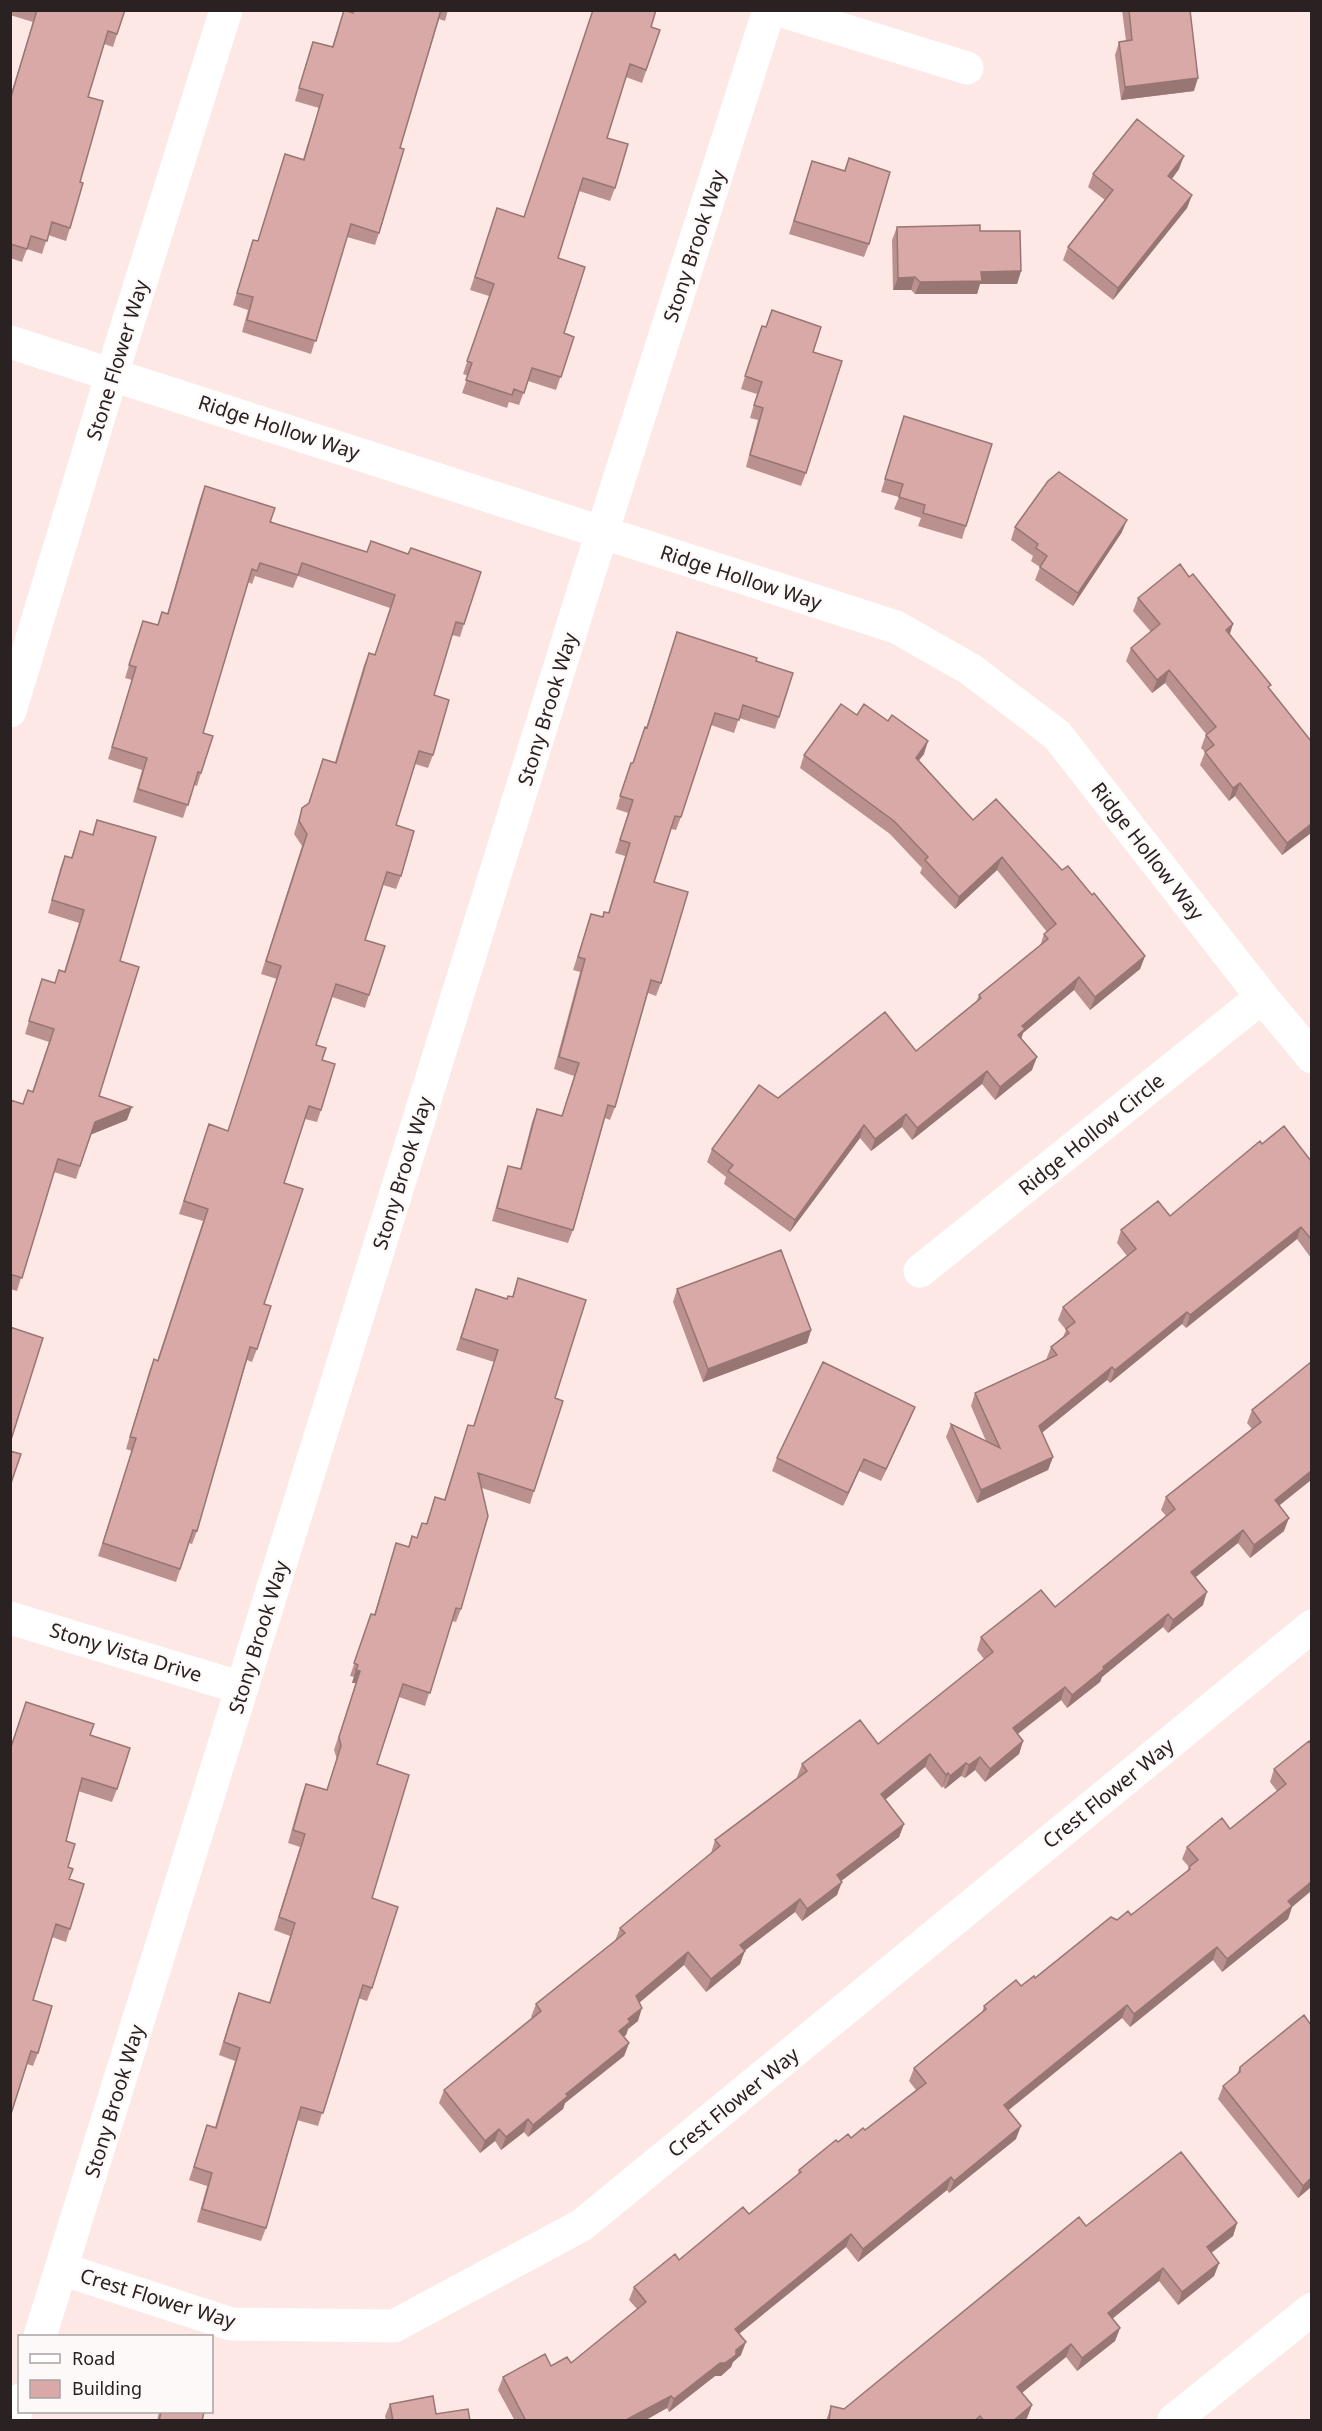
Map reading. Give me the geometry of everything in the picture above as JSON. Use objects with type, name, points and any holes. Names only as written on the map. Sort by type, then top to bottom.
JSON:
[{"type":"street","name":"Stone Flower Way","points":[[10,711],[226,10]]},
{"type":"street","name":"Stony Brook Way","points":[[41,2335],[603,532],[769,10]]},
{"type":"street","points":[[779,10],[967,68]]},
{"type":"street","name":"Ridge Hollow Way","points":[[10,342],[896,627],[970,669],[1057,735],[1311,1057]]},
{"type":"street","name":"Ridge Hollow Circle","points":[[920,1272],[1262,997]]},
{"type":"street","name":"Stony Vista Drive","points":[[10,1618],[242,1688]]},
{"type":"street","name":"Crest Flower Way","points":[[62,2269],[231,2324],[394,2326],[582,2225],[1311,1626]]},
{"type":"street","points":[[1174,2421],[1311,2309]]},
{"type":"street","points":[[13,2421],[18,2406]]},
{"type":"building","points":[[37,10],[125,10],[117,34],[108,31],[88,97],[103,101],[80,182],[83,183],[70,228],[52,222],[47,241],[31,236],[27,249],[10,244],[10,100]]},
{"type":"building","points":[[344,10],[353,13],[353,10],[441,10],[400,148],[404,149],[379,233],[351,224],[316,341],[247,320],[253,297],[237,293],[253,240],[258,241],[285,154],[304,160],[323,95],[299,88],[313,42],[333,47]]},
{"type":"building","points":[[593,10],[656,10],[651,27],[660,30],[646,70],[630,64],[607,138],[628,144],[615,188],[583,178],[558,258],[585,267],[564,333],[574,337],[561,377],[532,368],[524,393],[514,389],[512,395],[466,380],[472,363],[467,361],[494,284],[475,277],[497,208],[524,217]]},
{"type":"building","points":[[1129,10],[1190,10],[1198,78],[1125,87],[1119,42],[1132,40]]},
{"type":"building","points":[[1137,119],[1184,156],[1168,176],[1192,195],[1118,288],[1068,247],[1113,190],[1093,174]]},
{"type":"building","points":[[849,158],[890,172],[869,244],[794,221],[812,161],[845,171]]},
{"type":"building","points":[[980,225],[980,231],[1020,231],[1021,271],[981,272],[982,281],[920,282],[915,277],[898,278],[897,227]]},
{"type":"building","points":[[772,310],[821,327],[813,352],[842,361],[806,473],[750,455],[763,408],[754,405],[762,382],[745,376],[762,326],[766,327]]},
{"type":"building","points":[[904,416],[992,444],[966,526],[923,513],[925,505],[899,497],[903,484],[885,479]]},
{"type":"building","points":[[1059,472],[1127,520],[1078,593],[1040,567],[1047,556],[1036,548],[1038,544],[1015,527],[1048,481]]},
{"type":"building","points":[[205,486],[275,508],[270,522],[367,552],[371,541],[408,554],[411,548],[481,572],[464,624],[456,622],[434,695],[449,700],[433,755],[419,751],[396,825],[414,831],[401,876],[387,872],[365,940],[385,946],[369,995],[336,984],[316,1045],[326,1048],[322,1060],[335,1064],[321,1110],[309,1106],[284,1183],[303,1189],[264,1304],[271,1306],[257,1349],[250,1347],[197,1531],[193,1530],[180,1569],[103,1543],[136,1438],[130,1437],[154,1359],[158,1361],[208,1209],[184,1201],[209,1124],[228,1131],[281,966],[266,961],[307,834],[299,821],[302,808],[309,803],[323,759],[336,763],[369,653],[375,655],[395,595],[302,563],[298,575],[260,563],[257,571],[252,569],[203,733],[213,736],[201,773],[198,772],[188,805],[138,789],[147,758],[112,747],[136,667],[129,665],[143,621],[158,625],[162,612],[168,614]]},
{"type":"building","points":[[1180,564],[1189,577],[1193,574],[1233,624],[1226,630],[1271,685],[1268,687],[1311,741],[1311,824],[1287,843],[1240,783],[1233,788],[1205,752],[1214,745],[1206,735],[1216,727],[1169,670],[1157,680],[1131,648],[1160,624],[1138,598]]},
{"type":"building","points":[[677,632],[757,658],[756,661],[793,673],[779,717],[743,705],[739,720],[715,713],[681,817],[675,816],[654,882],[688,892],[661,983],[651,980],[615,1107],[608,1105],[573,1230],[497,1208],[508,1166],[521,1169],[537,1109],[562,1116],[579,1063],[559,1057],[585,959],[578,957],[591,914],[603,917],[604,912],[609,913],[630,843],[620,840],[633,800],[620,796],[645,727],[647,728]]},
{"type":"building","points":[[841,704],[857,715],[864,704],[888,721],[892,715],[928,741],[916,758],[973,820],[996,799],[1062,870],[1068,866],[1092,895],[1094,893],[1145,956],[1095,997],[1079,977],[1022,1026],[1025,1029],[1018,1035],[1037,1057],[1000,1087],[987,1071],[917,1128],[906,1114],[875,1139],[864,1125],[795,1220],[728,1171],[733,1165],[712,1149],[759,1085],[778,1098],[885,1012],[916,1051],[981,998],[979,995],[1048,939],[1044,934],[1056,924],[1002,857],[959,897],[925,860],[928,857],[894,821],[804,755]]},
{"type":"building","points":[[97,820],[156,837],[120,961],[139,967],[99,1096],[132,1107],[95,1122],[80,1166],[58,1159],[22,1278],[10,1274],[10,1100],[23,1104],[28,1090],[33,1092],[54,1029],[29,1021],[42,979],[55,983],[59,970],[65,972],[84,910],[52,900],[65,856],[72,858],[80,831],[93,835]]},
{"type":"building","points":[[1284,1126],[1311,1161],[1311,1239],[1301,1227],[1190,1315],[1187,1312],[1115,1370],[1112,1367],[1039,1426],[1053,1457],[981,1490],[951,1424],[1000,1448],[975,1393],[1057,1355],[1051,1347],[1069,1333],[1066,1329],[1075,1322],[1063,1307],[1136,1249],[1121,1230],[1158,1201],[1170,1216],[1260,1141],[1262,1144]]},
{"type":"building","points":[[781,1250],[811,1330],[708,1369],[677,1289]]},
{"type":"building","points":[[518,1278],[586,1300],[555,1398],[563,1401],[534,1491],[478,1473],[488,1516],[461,1609],[456,1608],[430,1693],[403,1684],[377,1764],[409,1775],[372,1898],[398,1907],[372,1988],[363,1985],[323,2113],[301,2107],[266,2228],[202,2209],[212,2173],[194,2167],[207,2125],[216,2128],[240,2048],[224,2042],[239,1993],[270,2003],[295,1923],[279,1917],[305,1834],[293,1830],[306,1784],[327,1790],[341,1746],[339,1737],[360,1671],[356,1670],[358,1665],[354,1663],[371,1614],[375,1615],[396,1543],[409,1547],[412,1536],[417,1538],[422,1523],[427,1524],[435,1497],[445,1500],[468,1425],[474,1426],[498,1350],[461,1338],[476,1289],[507,1299],[508,1296],[513,1297]]},
{"type":"building","points":[[10,1327],[43,1338],[10,1443]]},
{"type":"building","points":[[823,1362],[915,1407],[886,1469],[864,1459],[848,1493],[777,1458]]},
{"type":"building","points":[[1311,1362],[1311,1471],[1275,1500],[1289,1518],[1254,1545],[1243,1530],[1191,1572],[1207,1592],[1173,1620],[1168,1614],[1072,1695],[1065,1687],[1013,1728],[1023,1741],[990,1769],[980,1757],[969,1765],[966,1763],[950,1776],[948,1773],[946,1775],[930,1754],[881,1794],[904,1824],[837,1875],[842,1882],[807,1909],[800,1899],[740,1945],[745,1951],[711,1979],[688,1952],[636,1996],[642,2008],[628,2019],[630,2022],[619,2031],[629,2043],[566,2094],[568,2096],[533,2125],[528,2119],[506,2137],[499,2129],[485,2141],[444,2090],[541,2011],[536,2004],[625,1933],[620,1928],[720,1846],[715,1840],[807,1771],[802,1764],[860,1720],[878,1744],[993,1652],[981,1637],[1041,1590],[1055,1607],[1175,1509],[1166,1497],[1261,1422],[1252,1410]]},
{"type":"building","points":[[10,1451],[21,1454],[10,1486]]},
{"type":"building","points":[[26,1702],[94,1724],[90,1735],[130,1748],[117,1789],[82,1778],[66,1841],[75,1844],[68,1867],[73,1869],[69,1879],[84,1884],[70,1929],[56,1924],[33,2000],[52,2006],[38,2053],[31,2051],[10,2117],[10,1750]]},
{"type":"building","points":[[1309,1741],[1311,1744],[1311,1882],[1288,1901],[1292,1906],[1227,1959],[1217,1947],[1134,2014],[1127,2005],[1004,2105],[1021,2126],[954,2181],[951,2177],[863,2249],[851,2234],[735,2329],[746,2342],[736,2350],[736,2355],[725,2363],[720,2363],[674,2399],[671,2396],[624,2421],[526,2421],[503,2377],[545,2354],[551,2366],[567,2357],[571,2363],[646,2302],[634,2287],[675,2254],[679,2260],[743,2207],[749,2214],[836,2140],[838,2142],[848,2134],[851,2138],[863,2128],[865,2130],[926,2083],[914,2068],[986,2009],[984,2006],[1016,1980],[1021,1986],[1034,1976],[1035,1978],[1111,1917],[1117,1920],[1128,1911],[1131,1915],[1190,1869],[1189,1867],[1198,1860],[1187,1847],[1222,1818],[1230,1829],[1286,1784],[1274,1769]]},
{"type":"building","points":[[1304,2015],[1311,2025],[1311,2178],[1303,2186],[1223,2086],[1240,2072],[1240,2067]]},
{"type":"building","points":[[1181,2152],[1237,2223],[1207,2247],[1219,2263],[1182,2292],[1163,2268],[1108,2313],[1120,2328],[1082,2358],[1071,2344],[1017,2387],[1032,2405],[1013,2421],[984,2421],[980,2416],[974,2421],[829,2421],[831,2406],[844,2409],[1079,2217],[1086,2226]]},
{"type":"building","points":[[433,2396],[436,2414],[468,2409],[470,2421],[393,2421],[390,2404]]},
{"type":"building","points":[[161,2413],[204,2413],[202,2421],[159,2421]]}]
